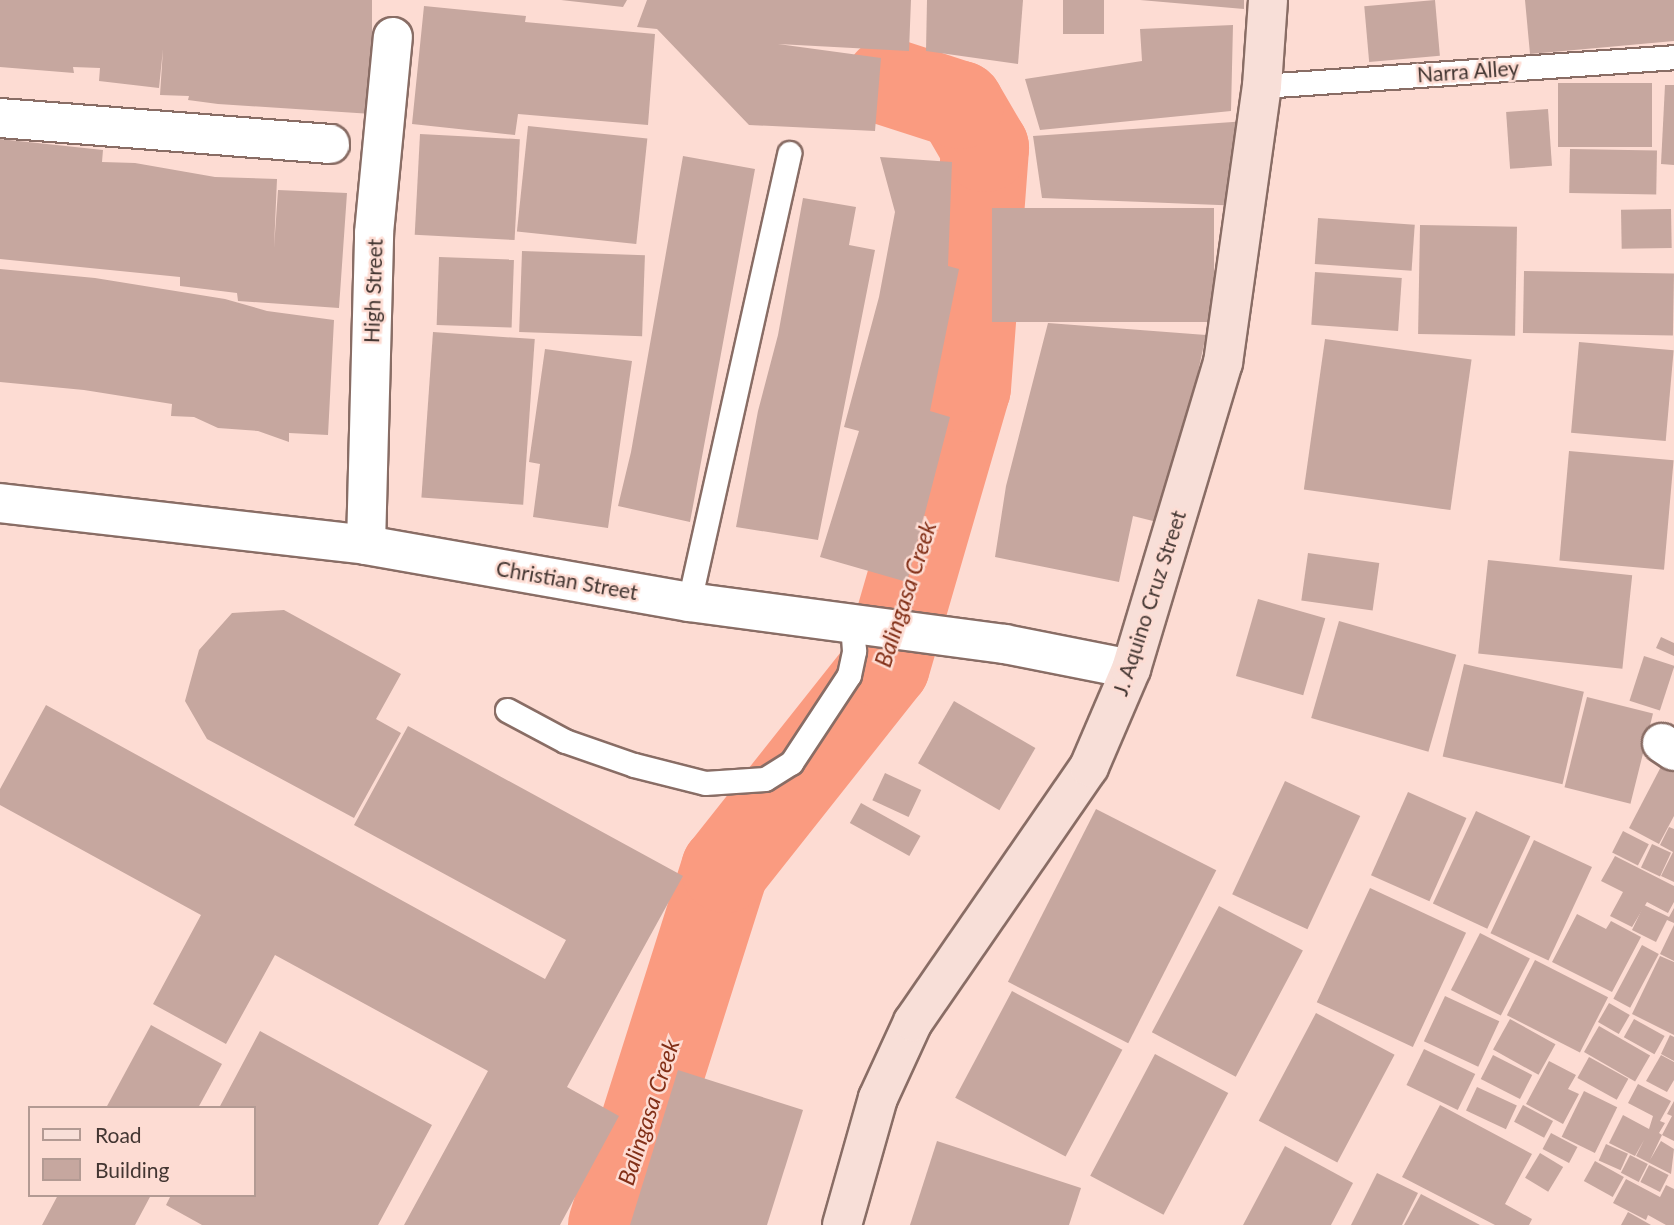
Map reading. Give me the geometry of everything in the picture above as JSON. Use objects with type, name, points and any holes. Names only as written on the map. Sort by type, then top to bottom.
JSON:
[{"type":"street","name":"J. Aquino Cruz Street","points":[[842,1225],[878,1098],[913,1023],[1089,767],[1131,669],[1223,363],[1262,86],[1268,0]]},
{"type":"street","name":"High Street","points":[[366,545],[374,233],[393,37]]},
{"type":"street","points":[[0,118],[330,144]]},
{"type":"street","name":"Christian Street","points":[[0,503],[366,545],[690,602],[954,637],[1131,669]]},
{"type":"lane","name":"Narra Alley","points":[[1262,86],[1674,57]]},
{"type":"lane","points":[[690,602],[789,152]]},
{"type":"lane","points":[[507,710],[565,741],[634,765],[705,783],[765,779],[791,763],[849,675],[862,624]]},
{"type":"building","points":[[0,0],[372,0],[372,114],[218,104],[188,100],[189,96],[160,95],[163,49],[159,88],[99,81],[100,68],[73,67],[74,73],[0,67]]},
{"type":"building","points":[[561,0],[627,0],[623,7]]},
{"type":"building","points":[[647,0],[911,0],[909,51],[778,44],[881,58],[875,131],[749,125],[657,29],[637,27]]},
{"type":"building","points":[[927,0],[1023,0],[1018,64],[926,51]]},
{"type":"building","points":[[1063,0],[1104,0],[1104,34],[1063,34]]},
{"type":"building","points":[[1140,0],[1244,0],[1244,9]]},
{"type":"building","points":[[1435,0],[1440,56],[1369,62],[1364,6]]},
{"type":"building","points":[[1525,0],[1674,0],[1674,41],[1530,54]]},
{"type":"building","points":[[424,6],[526,16],[525,22],[655,34],[648,125],[518,114],[515,135],[412,124]]},
{"type":"building","points":[[1233,25],[1231,111],[1040,130],[1025,79],[1142,61],[1140,29]]},
{"type":"building","points":[[1558,83],[1652,83],[1652,147],[1558,147]]},
{"type":"building","points":[[1665,85],[1674,85],[1674,165],[1661,164]]},
{"type":"building","points":[[1548,109],[1552,166],[1510,169],[1506,112]]},
{"type":"building","points":[[1247,121],[1244,206],[1042,198],[1033,136]]},
{"type":"building","points":[[528,126],[647,139],[636,244],[517,231]]},
{"type":"building","points":[[420,134],[520,139],[515,240],[415,235]]},
{"type":"building","points":[[0,139],[103,150],[102,162],[135,163],[215,177],[277,179],[274,248],[278,190],[347,193],[339,308],[238,301],[237,293],[180,286],[180,277],[0,259]]},
{"type":"building","points":[[1570,149],[1657,151],[1656,195],[1569,193]]},
{"type":"building","points":[[683,156],[755,169],[690,522],[618,506],[631,452]]},
{"type":"building","points":[[880,157],[952,162],[948,266],[959,269],[930,411],[950,417],[907,582],[820,557],[859,431],[844,427],[879,297],[895,212]]},
{"type":"building","points":[[803,198],[856,207],[849,245],[875,250],[818,540],[736,527],[758,411],[778,335]]},
{"type":"building","points":[[992,208],[1214,208],[1214,322],[992,322]]},
{"type":"building","points":[[1671,209],[1672,248],[1622,249],[1621,210]]},
{"type":"building","points":[[1318,218],[1415,225],[1412,271],[1315,264]]},
{"type":"building","points":[[1420,225],[1517,227],[1515,336],[1418,334]]},
{"type":"building","points":[[522,251],[645,255],[642,336],[519,332]]},
{"type":"building","points":[[439,257],[514,260],[512,328],[437,325]]},
{"type":"building","points":[[0,269],[95,278],[225,299],[267,311],[334,320],[328,435],[289,433],[289,442],[258,431],[218,428],[194,417],[171,416],[172,404],[84,390],[0,382]]},
{"type":"building","points":[[1524,271],[1674,274],[1673,336],[1523,333]]},
{"type":"building","points":[[1315,272],[1402,278],[1398,331],[1311,325]]},
{"type":"building","points":[[1048,323],[1206,335],[1165,524],[1133,516],[1119,582],[995,557],[1006,486]]},
{"type":"building","points":[[433,332],[535,339],[523,505],[421,498]]},
{"type":"building","points":[[1325,339],[1472,360],[1450,510],[1304,490]]},
{"type":"building","points":[[1579,342],[1674,350],[1666,441],[1571,433]]},
{"type":"building","points":[[545,349],[632,361],[608,528],[533,517],[540,464],[529,462]]},
{"type":"building","points":[[1569,451],[1674,460],[1664,570],[1559,561]]},
{"type":"building","points":[[1308,553],[1379,563],[1373,611],[1301,601]]},
{"type":"building","points":[[1488,560],[1632,575],[1622,669],[1478,653]]},
{"type":"building","points":[[1258,599],[1325,618],[1303,695],[1236,676]]},
{"type":"building","points":[[284,610],[401,674],[376,719],[401,733],[354,818],[207,739],[185,701],[199,650],[232,613]]},
{"type":"building","points":[[1339,621],[1456,655],[1428,752],[1311,718]]},
{"type":"building","points":[[1661,637],[1674,643],[1674,656],[1656,648]]},
{"type":"building","points":[[1644,656],[1674,666],[1660,711],[1629,701]]},
{"type":"building","points":[[1464,664],[1584,692],[1562,784],[1443,757]]},
{"type":"building","points":[[1587,697],[1653,713],[1630,804],[1565,787]]},
{"type":"building","points":[[954,701],[1035,748],[999,810],[918,763]]},
{"type":"building","points":[[46,705],[545,979],[566,940],[354,825],[408,726],[683,876],[567,1087],[619,1116],[560,1225],[404,1225],[488,1071],[275,955],[226,1044],[153,1004],[201,915],[0,805],[0,789]]},
{"type":"building","points":[[1665,759],[1674,764],[1674,816],[1659,844],[1629,828]]},
{"type":"building","points":[[885,773],[921,790],[909,817],[872,800]]},
{"type":"building","points":[[1285,781],[1360,816],[1307,929],[1232,894]]},
{"type":"building","points":[[1408,792],[1466,818],[1429,901],[1371,875]]},
{"type":"building","points":[[861,803],[920,836],[909,856],[850,823]]},
{"type":"building","points":[[1096,809],[1216,870],[1128,1043],[1008,982]]},
{"type":"building","points":[[1476,811],[1530,836],[1487,929],[1433,903]]},
{"type":"building","points":[[1669,827],[1674,829],[1674,882],[1661,876],[1673,852],[1660,845]]},
{"type":"building","points":[[1623,831],[1649,844],[1638,866],[1612,852]]},
{"type":"building","points":[[1534,840],[1592,867],[1548,960],[1490,933]]},
{"type":"building","points":[[1652,844],[1671,853],[1660,876],[1641,868]]},
{"type":"building","points":[[1615,856],[1674,886],[1674,902],[1668,913],[1647,902],[1632,927],[1610,916],[1623,892],[1601,881]]},
{"type":"building","points":[[1370,888],[1466,933],[1413,1047],[1317,1002]]},
{"type":"building","points":[[1644,905],[1669,917],[1674,908],[1674,923],[1667,920],[1656,942],[1632,930]]},
{"type":"building","points":[[1219,906],[1303,951],[1236,1077],[1152,1032]]},
{"type":"building","points":[[1577,914],[1606,929],[1611,921],[1641,937],[1612,992],[1552,962]]},
{"type":"building","points":[[1674,925],[1674,961],[1660,954]]},
{"type":"building","points":[[1480,933],[1530,958],[1501,1015],[1451,990]]},
{"type":"building","points":[[1642,945],[1659,954],[1630,1008],[1613,999]]},
{"type":"building","points":[[1660,956],[1674,962],[1674,1035],[1632,1014]]},
{"type":"building","points":[[1535,960],[1608,997],[1580,1052],[1507,1015]]},
{"type":"building","points":[[1012,991],[1122,1050],[1066,1157],[955,1098]]},
{"type":"building","points":[[1445,996],[1499,1021],[1478,1067],[1424,1041]]},
{"type":"building","points":[[1609,1003],[1630,1015],[1619,1034],[1598,1022]]},
{"type":"building","points":[[1316,1013],[1395,1055],[1337,1163],[1259,1121]]},
{"type":"building","points":[[1510,1019],[1555,1044],[1539,1075],[1493,1050]]},
{"type":"building","points":[[1634,1019],[1665,1036],[1654,1054],[1624,1037]]},
{"type":"building","points":[[151,1025],[222,1064],[199,1106],[107,1106]]},
{"type":"building","points":[[1599,1026],[1650,1056],[1635,1081],[1584,1052]]},
{"type":"building","points":[[260,1031],[432,1125],[378,1225],[202,1225],[166,1205],[170,1197],[256,1197],[256,1106],[220,1106]]},
{"type":"building","points":[[1670,1035],[1674,1037],[1674,1061],[1661,1054]]},
{"type":"building","points":[[1424,1049],[1475,1074],[1458,1110],[1406,1085]]},
{"type":"building","points":[[1155,1054],[1228,1093],[1163,1215],[1090,1176]]},
{"type":"building","points":[[1493,1055],[1532,1075],[1520,1099],[1481,1079]]},
{"type":"building","points":[[1661,1055],[1674,1062],[1674,1080],[1667,1092],[1646,1081]]},
{"type":"building","points":[[1589,1057],[1628,1079],[1617,1100],[1577,1078]]},
{"type":"building","points":[[1549,1061],[1576,1075],[1568,1089],[1579,1094],[1563,1124],[1526,1104]]},
{"type":"building","points":[[678,1070],[803,1110],[767,1225],[630,1225]]},
{"type":"building","points":[[1638,1084],[1671,1101],[1660,1121],[1665,1123],[1659,1133],[1662,1135],[1650,1160],[1661,1141],[1674,1149],[1671,1174],[1636,1156],[1644,1140],[1635,1156],[1609,1143],[1623,1115],[1649,1129],[1653,1116],[1628,1103]]},
{"type":"building","points":[[1477,1087],[1517,1106],[1506,1129],[1466,1111]]},
{"type":"building","points":[[1584,1091],[1617,1107],[1595,1153],[1562,1137]]},
{"type":"building","points":[[1674,1101],[1674,1141],[1662,1135],[1672,1116],[1667,1114]]},
{"type":"building","points":[[1440,1105],[1532,1154],[1505,1204],[1532,1219],[1529,1225],[1495,1225],[1402,1177]]},
{"type":"building","points":[[1523,1105],[1553,1121],[1544,1138],[1514,1122]]},
{"type":"building","points":[[1551,1133],[1577,1147],[1569,1163],[1543,1149]]},
{"type":"building","points":[[937,1141],[1081,1188],[1069,1225],[910,1225]]},
{"type":"building","points":[[1606,1144],[1628,1154],[1621,1170],[1599,1160]]},
{"type":"building","points":[[1285,1146],[1353,1183],[1331,1225],[1243,1225]]},
{"type":"building","points":[[1540,1153],[1563,1167],[1548,1192],[1525,1178]]},
{"type":"building","points":[[1630,1155],[1648,1164],[1639,1182],[1621,1173]]},
{"type":"building","points":[[1595,1161],[1624,1177],[1613,1197],[1584,1181]]},
{"type":"building","points":[[1649,1165],[1669,1175],[1660,1192],[1640,1182]]},
{"type":"building","points":[[1377,1173],[1418,1193],[1402,1225],[1351,1225]]},
{"type":"building","points":[[1626,1179],[1660,1197],[1666,1185],[1674,1189],[1674,1225],[1666,1225],[1648,1215],[1646,1220],[1613,1203]]},
{"type":"building","points":[[1421,1194],[1480,1225],[1404,1225]]},
{"type":"building","points":[[57,1197],[150,1197],[135,1225],[42,1225]]},
{"type":"building","points":[[1628,1212],[1651,1225],[1621,1225]]},
{"type":"waterway","name":"Balingasa Creek","points":[[612,1225],[725,869],[886,666],[967,388],[985,148],[960,105],[889,82]]}]
